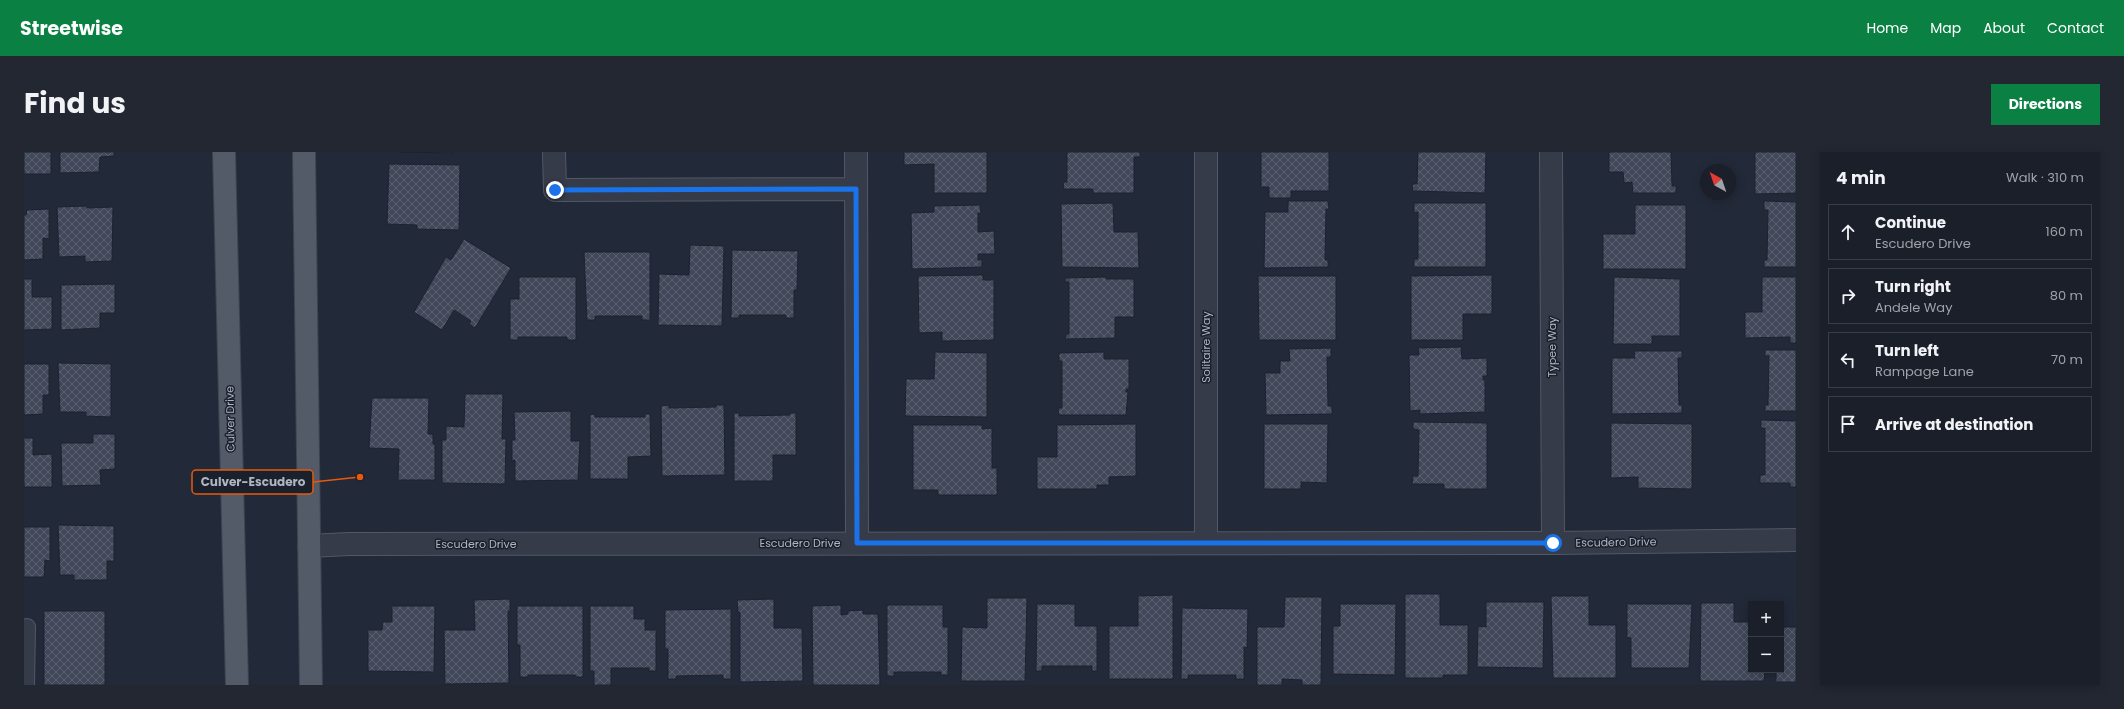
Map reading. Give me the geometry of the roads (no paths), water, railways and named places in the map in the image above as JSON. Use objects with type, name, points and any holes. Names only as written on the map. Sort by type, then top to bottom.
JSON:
[{"type":"main road","name":"Culver Drive","points":[[224,152],[237,685]]},
{"type":"main road","points":[[304,152],[310,685]]},
{"type":"street","points":[[554,152],[555,190],[856,189]]},
{"type":"street","points":[[856,152],[857,543]]},
{"type":"street","name":"Solitaire Way","points":[[1206,152],[1206,542]]},
{"type":"street","name":"Typee Way","points":[[1552,152],[1553,543]]},
{"type":"street","name":"Escudero Drive","points":[[309,546],[365,544],[1206,542],[1553,543],[1796,540]]},
{"type":"lane","points":[[26,685],[27,627]]},
{"type":"place","name":"Culver-Escudero","points":[[360,477]]}]
